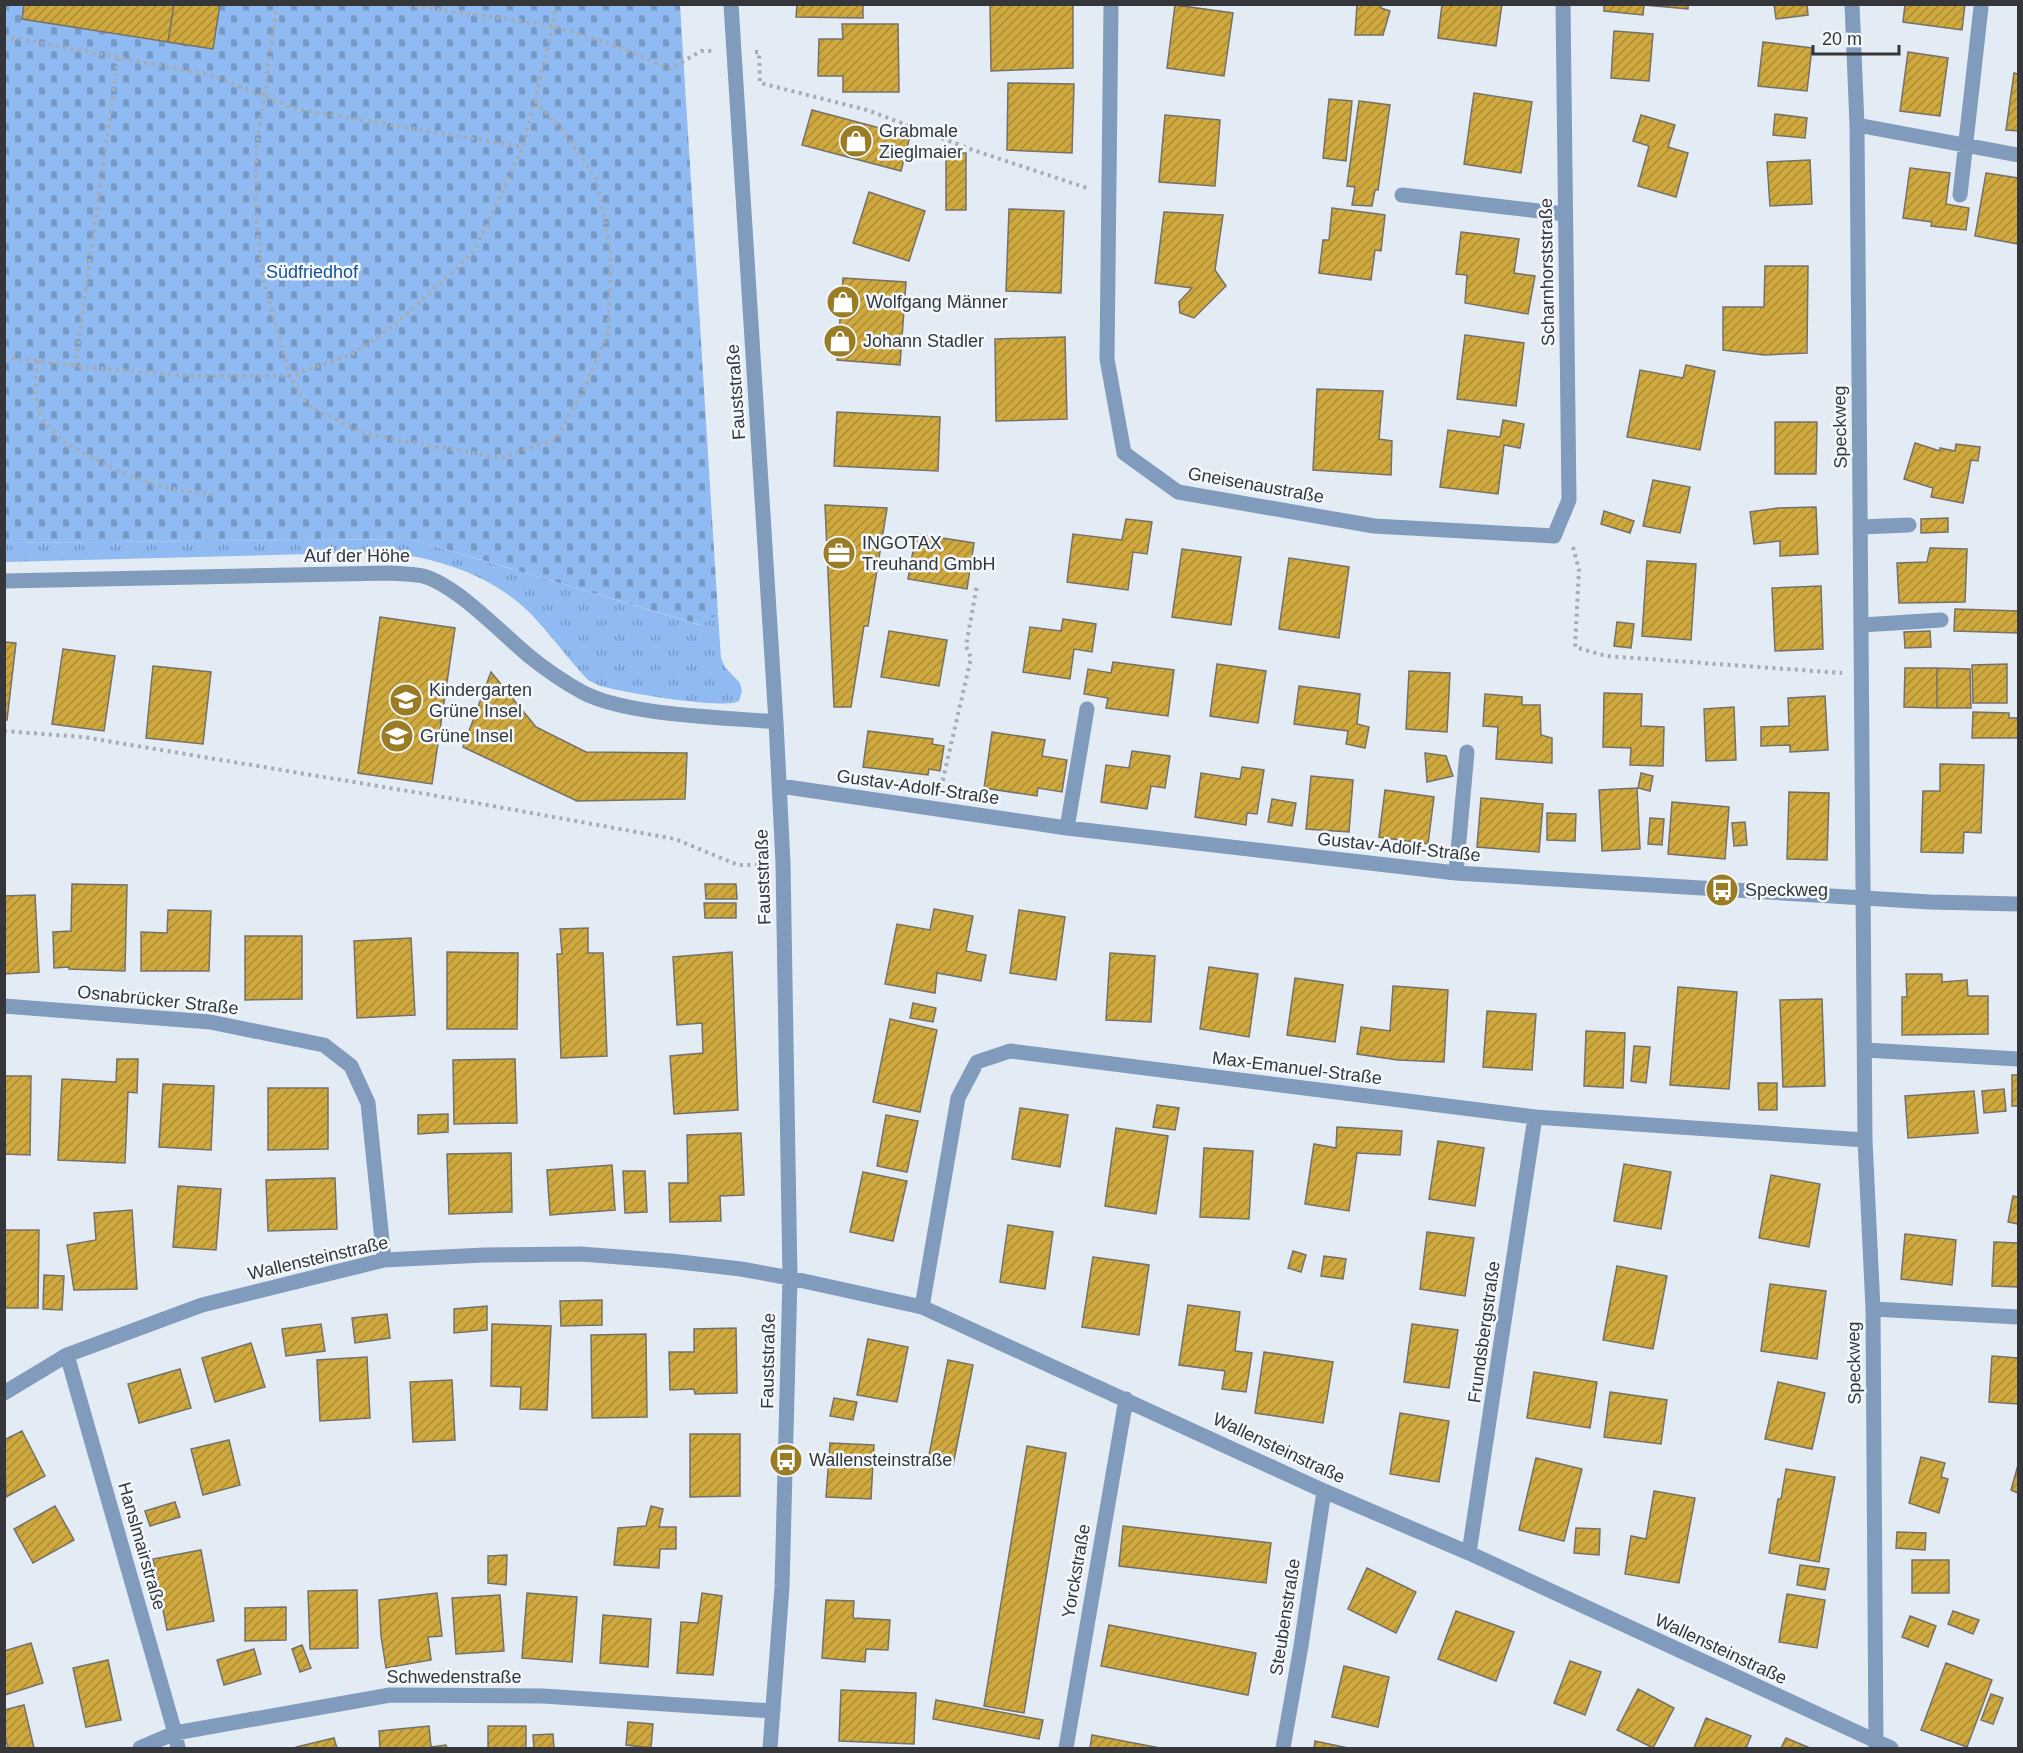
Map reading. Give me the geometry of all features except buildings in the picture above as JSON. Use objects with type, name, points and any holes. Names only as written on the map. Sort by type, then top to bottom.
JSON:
[{"type":"street","name":"Fauststraße","points":[[731,4],[780,786],[790,1278],[782,1587],[770,1749]]},
{"type":"street","name":"Gneisenaustraße","points":[[1111,4],[1107,359],[1124,453],[1178,492],[1374,526],[1554,536]]},
{"type":"street","name":"Scharnhorststraße","points":[[1554,536],[1569,501],[1563,4]]},
{"type":"street","name":"Speckweg","points":[[1852,4],[1857,125],[1865,1140],[1873,1309],[1876,1746]]},
{"type":"street","points":[[1960,195],[1981,8]]},
{"type":"street","points":[[1857,125],[2019,155]]},
{"type":"street","points":[[1402,195],[1565,214]]},
{"type":"street","points":[[1861,527],[1909,525]]},
{"type":"street","name":"Auf der Höhe","points":[[4,581],[391,573],[424,576],[475,608],[530,657],[584,693],[619,705],[656,711],[776,722]]},
{"type":"street","points":[[1862,625],[1941,620]]},
{"type":"street","points":[[1067,828],[1087,708]]},
{"type":"street","points":[[1456,873],[1467,752]]},
{"type":"street","name":"Gustav-Adolf-Straße","points":[[780,786],[1067,828],[1456,873],[1864,898],[2019,904]]},
{"type":"street","name":"Osnabrücker Straße","points":[[4,1006],[210,1022],[324,1045],[351,1066],[368,1103],[384,1260]]},
{"type":"street","points":[[1866,1050],[2019,1059]]},
{"type":"street","name":"Max-Emanuel-Straße","points":[[922,1307],[958,1098],[977,1062],[1010,1051],[1535,1117],[1865,1140]]},
{"type":"street","name":"Frundsbergstraße","points":[[1469,1553],[1535,1117]]},
{"type":"street","name":"Wallensteinstraße","points":[[4,1393],[67,1355],[202,1305],[384,1260],[484,1254],[581,1254],[741,1269],[790,1278],[922,1307],[1324,1491],[1469,1553],[1876,1746],[1891,1749]]},
{"type":"street","points":[[1873,1309],[2019,1317]]},
{"type":"street","name":"Hanslmairstraße","points":[[67,1355],[177,1741]]},
{"type":"street","name":"Yorckstraße","points":[[1066,1749],[1126,1400]]},
{"type":"street","name":"Steubenstraße","points":[[1283,1749],[1324,1491]]},
{"type":"street","name":"Schwedenstraße","points":[[140,1749],[390,1695],[543,1696],[774,1711]]},
{"type":"path","points":[[277,4],[256,153],[256,216],[263,278],[290,376],[308,405],[365,434],[501,458],[556,439],[583,391],[608,333],[611,254],[597,180],[564,131],[534,100]]},
{"type":"path","points":[[400,4],[434,7],[553,26],[617,46],[670,69],[701,51],[759,52],[760,83],[867,110],[973,150],[1108,196]]},
{"type":"path","points":[[4,357],[75,366],[195,376],[290,376],[351,355],[398,322],[474,252],[523,147],[553,26],[555,4]]},
{"type":"path","points":[[4,36],[211,75],[296,109],[523,147]]},
{"type":"path","points":[[75,366],[118,58]]},
{"type":"path","points":[[38,362],[34,382],[39,414],[58,436],[93,458],[124,473],[164,487],[214,494]]},
{"type":"path","points":[[1554,536],[1573,546],[1579,570],[1575,647],[1606,656],[1862,675]]},
{"type":"path","points":[[937,809],[971,658],[966,646],[977,585]]},
{"type":"path","points":[[4,731],[83,737],[432,795],[675,839],[738,865],[761,865]]},
{"type":"green space","name":"Südfriedhof","points":[[4,5],[680,5],[718,614],[701,625],[411,539],[5,543]]},
{"type":"green space","points":[[411,539],[700,625],[718,614],[721,658],[725,667],[740,683],[742,691],[739,701],[730,703],[693,702],[647,696],[598,685],[588,680],[516,600],[482,579],[425,559],[385,552],[5,562],[4,543]]},
{"type":"place","name":"Grabmale Zieglmaier","points":[[856,141]]},
{"type":"place","name":"Wolfgang Männer","points":[[843,302]]},
{"type":"place","name":"Johann Stadler","points":[[840,341]]},
{"type":"place","name":"INGOTAX Treuhand GmbH","points":[[839,553]]},
{"type":"place","name":"Kindergarten Grüne Insel","points":[[406,700]]},
{"type":"place","name":"Grüne Insel","points":[[397,736]]},
{"type":"place","name":"Speckweg","points":[[1722,890]]},
{"type":"place","name":"Wallensteinstraße","points":[[786,1460]]}]
